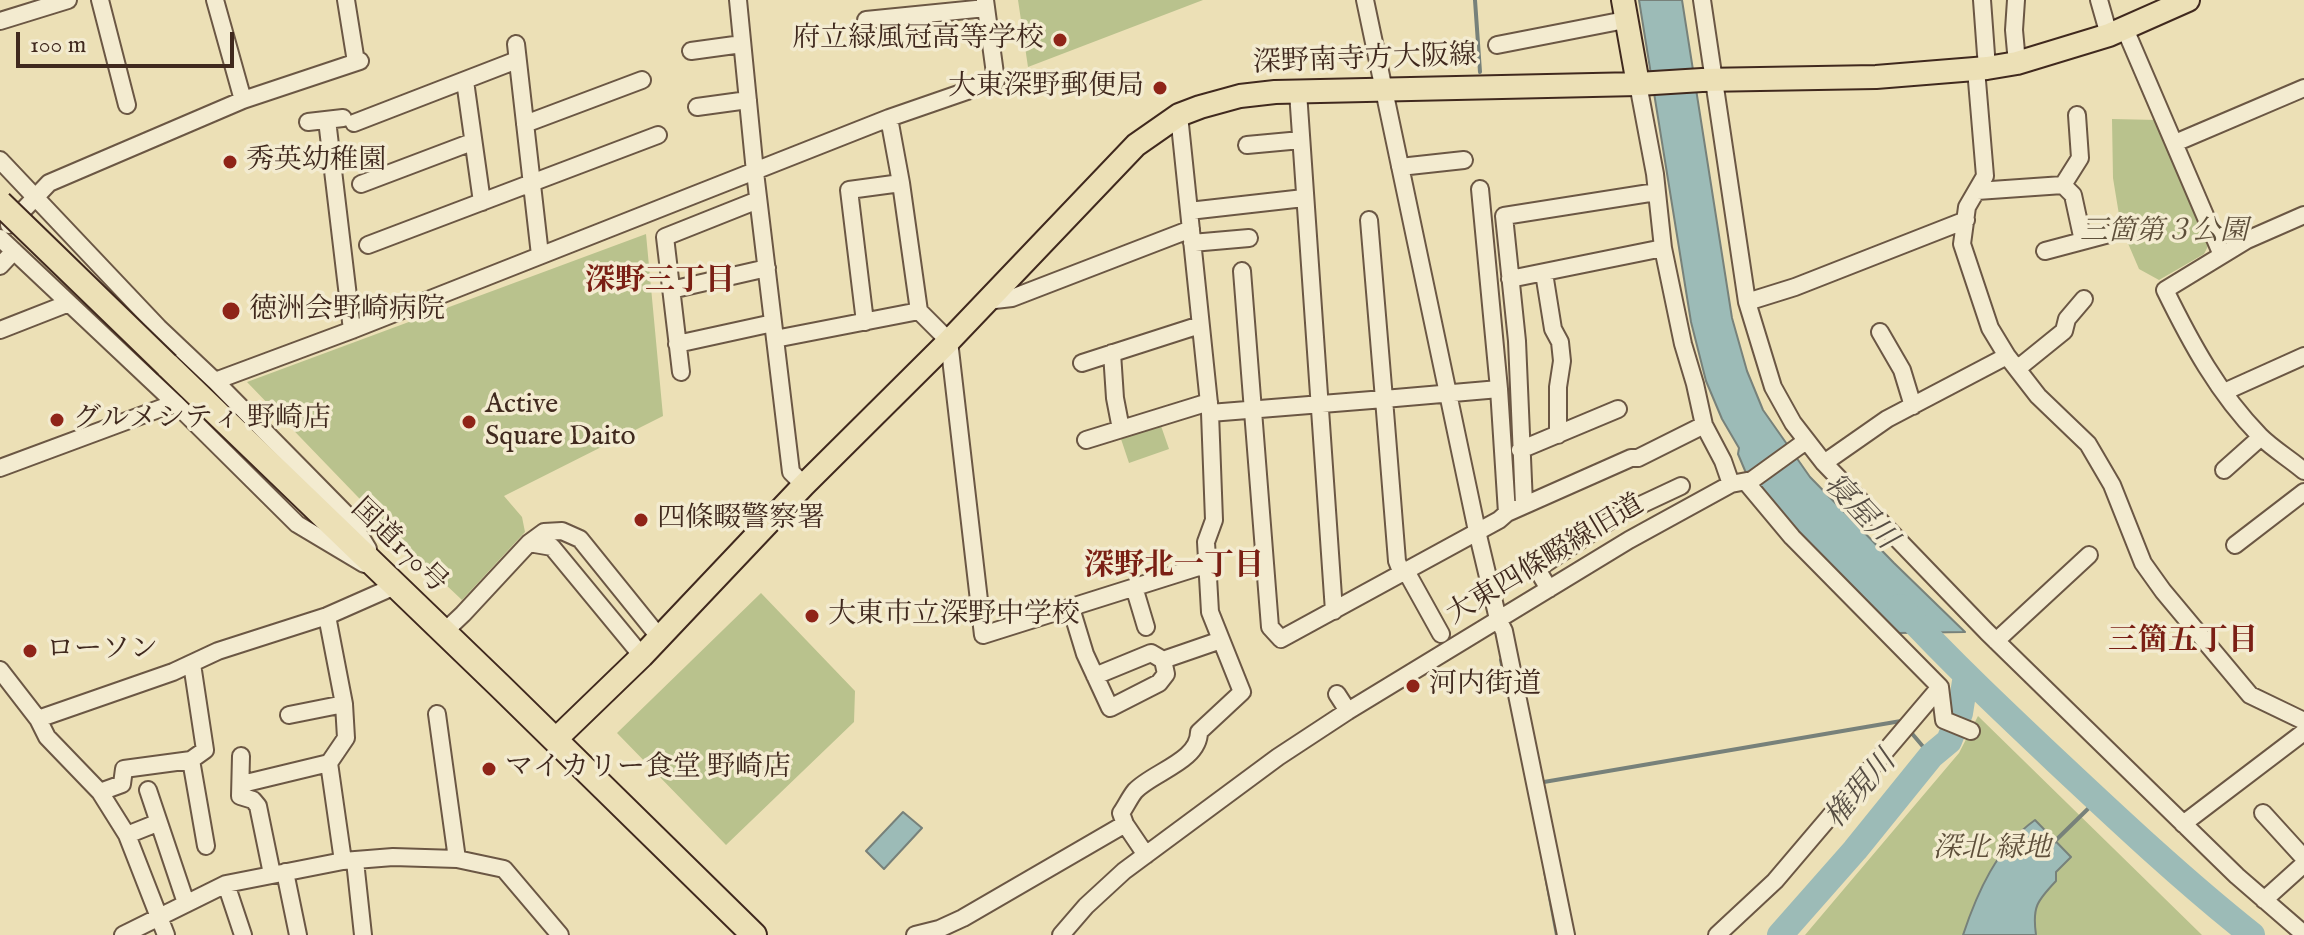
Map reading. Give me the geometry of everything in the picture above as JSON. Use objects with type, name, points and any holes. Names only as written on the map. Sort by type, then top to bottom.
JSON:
[{"type":"highway","name":"国道170号","points":[[0,203],[754,935]]},
{"type":"main road","name":"深野南寺方大阪線","points":[[555,740],[660,638],[804,485],[949,341],[1136,145],[1179,115],[1240,96],[1298,92],[1876,77],[1981,69],[2017,63],[2117,32],[2188,0]]},
{"type":"main road","points":[[1624,10],[1645,83]]},
{"type":"street","points":[[0,21],[17,8],[68,0]]},
{"type":"street","points":[[100,0],[127,105]]},
{"type":"street","points":[[215,0],[243,100]]},
{"type":"street","points":[[346,0],[358,61],[243,100],[49,183],[0,236],[297,524],[390,582]]},
{"type":"street","points":[[738,0],[758,200],[791,472],[804,485]]},
{"type":"street","points":[[1365,0],[1477,531],[1498,619],[1504,631],[1566,935]]},
{"type":"street","points":[[1702,0],[1708,80],[1747,302],[1773,387],[1793,423],[1800,446],[1824,463],[1996,641],[2183,824],[2304,934]]},
{"type":"street","points":[[1982,0],[1985,176],[1967,207],[1962,244],[1990,328],[2038,396],[2088,444],[2112,485],[2143,563],[2163,591],[2250,695],[2304,721]]},
{"type":"street","points":[[2016,0],[2014,30],[2017,63]]},
{"type":"street","points":[[2099,0],[2175,143],[2222,255]]},
{"type":"street","points":[[215,381],[889,118],[996,81],[985,4],[866,20]]},
{"type":"street","points":[[1497,45],[1624,10]]},
{"type":"street","points":[[691,51],[742,44]]},
{"type":"street","points":[[308,122],[341,120],[465,81],[516,52],[540,255]]},
{"type":"street","points":[[525,124],[642,80]]},
{"type":"street","points":[[465,81],[482,202]]},
{"type":"street","points":[[1645,83],[1663,248],[1704,425],[1723,461],[1792,537],[1940,687],[1944,720],[1971,731]]},
{"type":"street","points":[[2175,143],[2304,88]]},
{"type":"street","points":[[1298,92],[1334,611]]},
{"type":"street","points":[[697,107],[748,100]]},
{"type":"street","points":[[1146,855],[1121,813],[1136,791],[1192,751],[1199,732],[1242,692],[1210,612],[1206,542],[1214,520],[1209,407],[1179,115]]},
{"type":"street","points":[[2063,185],[2080,158],[2077,115]]},
{"type":"street","points":[[889,118],[919,311],[949,341],[983,635],[1208,564]]},
{"type":"street","points":[[341,120],[352,330]]},
{"type":"street","points":[[368,245],[658,135]]},
{"type":"street","points":[[1247,145],[1301,140]]},
{"type":"street","points":[[361,184],[472,142]]},
{"type":"street","points":[[0,160],[159,328],[348,516],[390,582]]},
{"type":"street","points":[[1400,167],[1464,160]]},
{"type":"street","points":[[865,322],[849,190],[901,183]]},
{"type":"street","points":[[1977,191],[2063,185],[2073,195],[2083,241]]},
{"type":"street","points":[[1480,189],[1499,389],[1515,509]]},
{"type":"street","points":[[1515,509],[1520,450],[1517,341],[1504,216],[1656,192]]},
{"type":"street","points":[[1189,211],[1304,198]]},
{"type":"street","points":[[681,372],[665,237],[758,200]]},
{"type":"street","points":[[2304,215],[2247,240],[2165,290],[2197,354],[2224,392],[2261,437],[2304,471]]},
{"type":"street","points":[[1369,220],[1397,561],[1441,634]]},
{"type":"street","points":[[1747,302],[1795,287],[1966,220]]},
{"type":"street","points":[[2045,251],[2109,234]]},
{"type":"street","points":[[986,301],[1012,298],[1192,236],[1249,238]]},
{"type":"street","points":[[1510,279],[1663,248]]},
{"type":"street","points":[[0,266],[14,251]]},
{"type":"street","points":[[671,290],[767,268]]},
{"type":"street","points":[[1242,271],[1270,627],[1281,639],[1515,509],[1631,458],[1638,458],[1704,425]]},
{"type":"street","points":[[1544,273],[1553,329],[1560,342],[1562,361],[1558,387],[1558,435]]},
{"type":"street","points":[[1824,463],[1887,419],[2012,362],[2064,331],[2067,319],[2084,299]]},
{"type":"street","points":[[0,330],[69,303]]},
{"type":"street","points":[[677,344],[865,322],[919,311]]},
{"type":"street","points":[[1082,363],[1200,325]]},
{"type":"street","points":[[1880,332],[1902,370],[1913,406]]},
{"type":"street","points":[[1112,353],[1121,429]]},
{"type":"street","points":[[2224,392],[2304,356]]},
{"type":"street","points":[[1086,440],[1209,407],[1252,410],[1499,389]]},
{"type":"street","points":[[0,468],[175,403]]},
{"type":"street","points":[[1520,450],[1618,409]]},
{"type":"street","points":[[2224,470],[2261,437]]},
{"type":"street","name":"大東四條畷線旧道","points":[[1061,935],[1086,906],[1146,855],[1278,757],[1629,540],[1743,482],[1800,446]]},
{"type":"street","points":[[1549,589],[1537,569],[1617,516],[1681,486]]},
{"type":"street","points":[[2235,545],[2304,492]]},
{"type":"street","points":[[444,632],[529,543],[544,532],[562,531],[580,539],[660,638]]},
{"type":"street","points":[[529,543],[552,547],[642,656]]},
{"type":"street","points":[[1996,641],[2089,555]]},
{"type":"street","points":[[38,719],[192,664],[218,651],[327,616],[390,582]]},
{"type":"street","points":[[1134,587],[1146,627]]},
{"type":"street","points":[[1071,608],[1085,654],[1095,676],[1110,708],[1159,683],[1166,674],[1163,660],[1151,653],[1095,676]]},
{"type":"street","points":[[242,784],[329,763],[346,738],[344,704],[327,616]]},
{"type":"street","points":[[1163,660],[1221,640]]},
{"type":"street","points":[[100,792],[122,784],[124,769],[191,760],[205,750],[192,664]]},
{"type":"street","points":[[0,670],[38,719],[47,737],[100,792],[127,835],[166,935]]},
{"type":"street","points":[[1717,935],[1775,881],[1940,687]]},
{"type":"street","points":[[1337,694],[1348,711]]},
{"type":"street","points":[[289,715],[344,704]]},
{"type":"street","points":[[437,714],[457,859]]},
{"type":"street","points":[[2183,824],[2304,732]]},
{"type":"street","points":[[241,756],[240,796],[253,800],[258,806],[298,935]]},
{"type":"street","points":[[191,760],[206,846]]},
{"type":"street","points":[[329,763],[363,935]]},
{"type":"street","points":[[148,790],[186,903]]},
{"type":"street","points":[[2263,813],[2304,861],[2264,900]]},
{"type":"street","points":[[127,835],[157,823]]},
{"type":"street","points":[[915,935],[963,918],[1125,824]]},
{"type":"street","points":[[123,935],[226,884],[349,861],[393,857],[457,859],[504,869],[560,935]]},
{"type":"street","points":[[226,884],[243,935]]},
{"type":"green space","name":"府立緑風冠高等学校","points":[[1018,0],[1203,0],[1028,67]]},
{"type":"green space","name":"三箇第３公園","points":[[2112,119],[2158,120],[2209,244],[2204,254],[2159,280],[2139,269],[2121,227],[2113,178]]},
{"type":"green space","name":"Active Square Daito","points":[[646,234],[663,416],[504,496],[522,517],[525,532],[462,600],[410,551],[247,382]]},
{"type":"green space","points":[[1160,423],[1169,449],[1129,463],[1120,436]]},
{"type":"green space","points":[[761,593],[855,691],[854,722],[726,845],[617,733]]},
{"type":"green space","name":"深北 緑地","points":[[1978,716],[2202,935],[1805,935],[1959,753]]},
{"type":"water","name":"寝屋川","points":[[1639,0],[1682,0],[1732,318],[1747,371],[1763,410],[1810,477],[1965,632],[1899,633],[1791,526],[1746,473],[1738,454],[1739,448],[1722,419],[1706,381],[1691,322]]},
{"type":"water","points":[[903,812],[922,828],[884,869],[866,851]]},
{"type":"water","points":[[2035,820],[2071,857],[2056,872],[2056,881],[2037,905],[2036,935],[1963,935],[1975,903],[1999,857]]},
{"type":"waterway","points":[[1475,0],[1480,72]]},
{"type":"waterway","name":"寝屋川","points":[[1900,607],[1977,686],[2104,806],[2252,935]]},
{"type":"waterway","points":[[1501,660],[1507,686]]},
{"type":"waterway","name":"権現川","points":[[1780,935],[1855,850],[1931,756],[1949,741],[1960,713],[1966,675]]},
{"type":"waterway","points":[[1538,783],[1903,723]]},
{"type":"waterway","points":[[1909,730],[1931,756]]},
{"type":"waterway","points":[[2052,844],[2097,800]]},
{"type":"waterway","points":[[1545,871],[1557,935]]},
{"type":"place","name":"府立緑風冠高等学校","points":[[1060,40]]},
{"type":"place","name":"大東深野郵便局","points":[[1160,88]]},
{"type":"place","name":"秀英幼稚園","points":[[230,162]]},
{"type":"place","name":"徳洲会野崎病院","points":[[231,311]]},
{"type":"place","name":"グルメシティ 野崎店","points":[[57,420]]},
{"type":"place","name":"Active Square Daito","points":[[469,422]]},
{"type":"place","name":"四條畷警察署","points":[[641,520]]},
{"type":"place","name":"大東市立深野中学校","points":[[812,616]]},
{"type":"place","name":"ローソン","points":[[30,651]]},
{"type":"place","name":"河内街道","points":[[1413,686]]},
{"type":"place","name":"マイカリー食堂 野崎店","points":[[489,769]]},
{"type":"district","name":"深野三丁目","points":[[660,283]]},
{"type":"district","name":"深野北一丁目","points":[[1174,568]]},
{"type":"district","name":"三箇五丁目","points":[[2183,643]]}]
